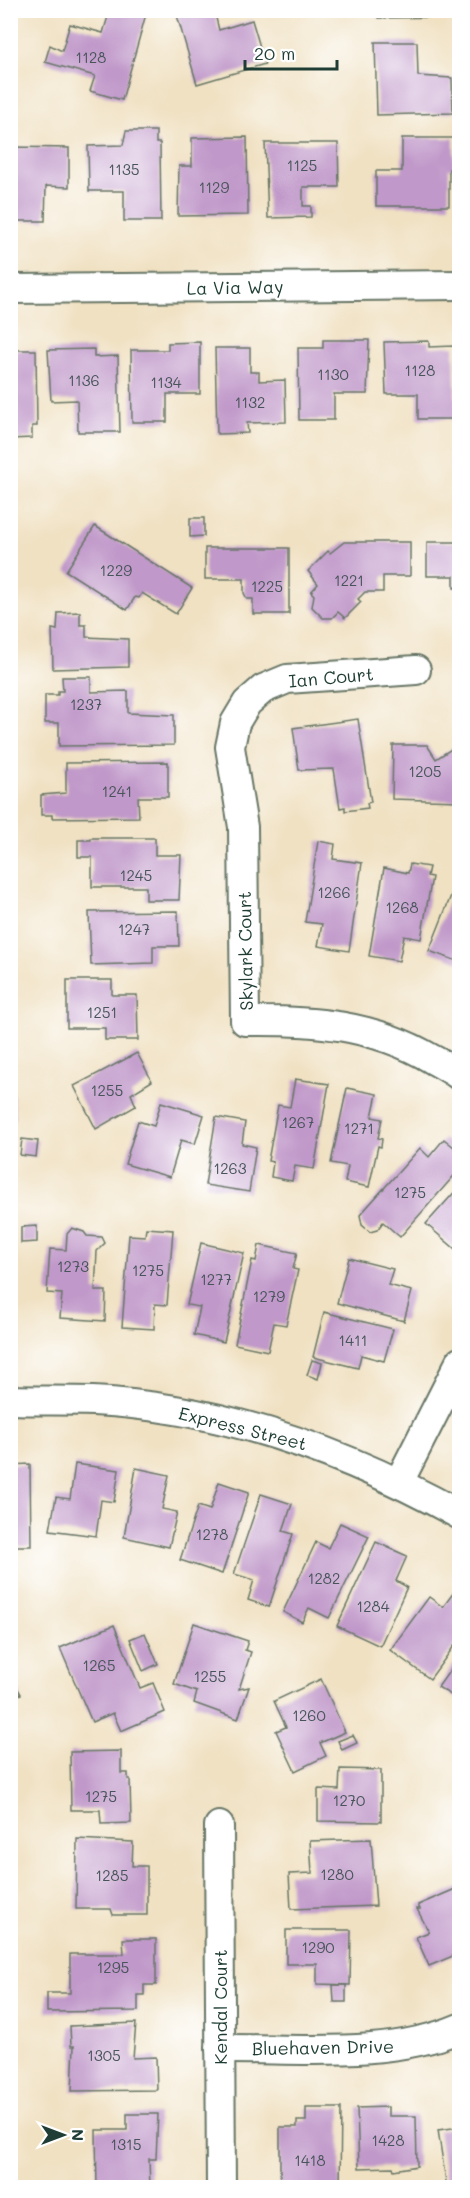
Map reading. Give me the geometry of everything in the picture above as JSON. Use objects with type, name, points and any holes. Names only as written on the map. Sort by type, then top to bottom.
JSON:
[{"type":"street","name":"La Via Way","points":[[10,289],[459,285]]},
{"type":"street","name":"Ian Court","points":[[243,836],[230,747],[235,723],[247,703],[263,689],[287,679],[416,670]]},
{"type":"street","name":"Skylark Court","points":[[243,836],[245,1021],[329,1023],[370,1031],[412,1047],[459,1076]]},
{"type":"street","points":[[399,1482],[459,1362]]},
{"type":"street","name":"Express Street","points":[[10,1400],[94,1401],[175,1410],[243,1424],[321,1448],[399,1482],[459,1515]]},
{"type":"street","name":"Kendal Court","points":[[219,1826],[221,2187]]},
{"type":"street","name":"Bluehaven Drive","points":[[220,2049],[394,2047],[435,2038],[459,2028]]},
{"type":"building","points":[[110,10],[136,10],[146,14],[122,100],[90,91],[95,76],[45,62],[50,45],[62,51],[70,24],[103,33]]},
{"type":"building","points":[[225,10],[215,14],[219,30],[252,20],[265,64],[197,84],[176,12]]},
{"type":"building","points":[[378,10],[451,10],[451,17],[378,18]]},
{"type":"building","points":[[375,42],[417,42],[418,76],[452,78],[453,113],[377,115]]},
{"type":"building","points":[[126,131],[156,131],[156,143],[160,143],[161,221],[124,221],[124,191],[89,191],[88,146],[123,145]]},
{"type":"building","points":[[247,137],[248,215],[178,216],[179,166],[192,166],[192,138]]},
{"type":"building","points":[[402,138],[454,138],[454,169],[449,169],[449,206],[376,206],[376,171],[402,171]]},
{"type":"building","points":[[265,143],[338,143],[339,187],[303,187],[303,206],[311,206],[311,217],[268,218]]},
{"type":"building","points":[[10,147],[69,148],[69,187],[46,186],[45,221],[10,221]]},
{"type":"building","points":[[323,340],[369,340],[367,394],[334,394],[334,420],[299,420],[298,348],[323,348]]},
{"type":"building","points":[[429,341],[429,347],[454,346],[456,419],[418,419],[418,394],[386,394],[384,342]]},
{"type":"building","points":[[200,342],[200,394],[167,394],[167,422],[132,422],[131,350],[168,350],[168,343]]},
{"type":"building","points":[[215,348],[250,348],[250,372],[259,372],[259,381],[285,380],[286,422],[247,423],[248,433],[217,434]]},
{"type":"building","points":[[94,349],[94,357],[118,356],[120,432],[78,432],[77,400],[51,401],[48,350]]},
{"type":"building","points":[[10,350],[36,350],[37,426],[32,426],[32,438],[10,439]]},
{"type":"building","points":[[190,518],[204,518],[204,536],[190,537]]},
{"type":"building","points":[[95,526],[192,588],[176,614],[142,593],[139,598],[135,597],[127,610],[66,571]]},
{"type":"building","points":[[344,542],[410,542],[410,576],[383,576],[383,592],[365,592],[358,599],[361,602],[345,618],[338,612],[332,618],[323,618],[312,607],[314,595],[311,592],[318,584],[308,571],[328,551],[330,553]]},
{"type":"building","points":[[427,542],[460,542],[460,588],[454,588],[454,576],[427,576]]},
{"type":"building","points":[[205,548],[289,548],[289,614],[253,614],[253,599],[247,599],[244,593],[244,579],[205,579]]},
{"type":"building","points":[[80,612],[80,625],[86,625],[86,637],[128,639],[128,667],[53,669],[52,629],[57,630],[58,613]]},
{"type":"building","points":[[62,677],[91,677],[91,692],[128,691],[128,713],[174,715],[174,745],[59,746],[59,723],[45,723],[45,695],[58,695],[58,691],[63,691]]},
{"type":"building","points":[[358,719],[371,802],[367,803],[368,808],[345,811],[345,807],[340,808],[334,769],[299,770],[293,728]]},
{"type":"building","points":[[459,744],[460,801],[392,799],[393,745],[427,745],[436,759]]},
{"type":"building","points":[[168,762],[168,797],[138,797],[139,817],[52,818],[52,815],[41,815],[41,795],[66,793],[66,763]]},
{"type":"building","points":[[91,838],[155,838],[155,855],[181,855],[179,900],[146,900],[146,887],[92,887],[92,857],[78,857],[78,840],[91,840]]},
{"type":"building","points":[[318,841],[335,844],[333,859],[362,863],[349,951],[318,946],[322,924],[305,922]]},
{"type":"building","points":[[410,864],[429,867],[427,876],[432,877],[421,939],[404,936],[399,961],[369,956],[384,868],[408,873]]},
{"type":"building","points":[[458,878],[460,878],[460,962],[429,951]]},
{"type":"building","points":[[178,911],[179,946],[153,946],[153,963],[91,965],[89,912]]},
{"type":"building","points":[[67,980],[112,980],[112,995],[137,995],[138,1040],[105,1040],[105,1028],[67,1028]]},
{"type":"building","points":[[137,1053],[152,1081],[131,1094],[136,1106],[96,1129],[74,1086]]},
{"type":"building","points":[[10,1070],[16,1119],[10,1119]]},
{"type":"building","points":[[295,1079],[329,1084],[314,1169],[295,1166],[292,1181],[271,1177],[273,1162],[268,1161],[278,1105],[290,1107]]},
{"type":"building","points":[[347,1088],[377,1094],[372,1117],[382,1119],[378,1138],[382,1139],[381,1147],[378,1146],[369,1187],[345,1182],[348,1166],[331,1163]]},
{"type":"building","points":[[161,1102],[204,1115],[195,1144],[181,1140],[170,1177],[125,1164],[138,1121],[154,1126]]},
{"type":"building","points":[[216,1117],[245,1122],[242,1144],[256,1147],[249,1192],[205,1185]]},
{"type":"building","points":[[22,1139],[38,1141],[36,1157],[20,1155]]},
{"type":"building","points":[[444,1139],[460,1152],[460,1169],[400,1237],[383,1222],[377,1230],[370,1232],[362,1225],[360,1215],[420,1148],[429,1157]]},
{"type":"building","points":[[460,1186],[460,1253],[426,1224]]},
{"type":"building","points":[[37,1226],[37,1242],[21,1243],[21,1227]]},
{"type":"building","points":[[72,1228],[84,1232],[87,1236],[102,1237],[105,1243],[97,1251],[95,1291],[106,1291],[105,1321],[60,1318],[62,1294],[47,1293],[50,1249],[66,1250],[67,1234]]},
{"type":"building","points":[[146,1228],[173,1230],[167,1305],[155,1304],[154,1329],[122,1327],[129,1235],[145,1236]]},
{"type":"building","points":[[201,1243],[244,1253],[224,1342],[194,1335],[200,1307],[187,1305]]},
{"type":"building","points":[[259,1245],[297,1253],[293,1269],[298,1270],[286,1325],[274,1323],[268,1351],[235,1344],[252,1260],[256,1261]]},
{"type":"building","points":[[349,1258],[393,1269],[388,1285],[412,1291],[404,1321],[337,1303]]},
{"type":"building","points":[[324,1312],[393,1329],[384,1361],[361,1355],[358,1368],[313,1357]]},
{"type":"building","points":[[312,1360],[322,1363],[318,1379],[307,1375]]},
{"type":"building","points":[[30,1464],[31,1546],[10,1546],[10,1465]]},
{"type":"building","points":[[75,1464],[119,1470],[114,1502],[101,1500],[96,1536],[50,1530],[56,1497],[70,1499]]},
{"type":"building","points":[[136,1468],[169,1475],[162,1509],[177,1512],[169,1547],[124,1537]]},
{"type":"building","points":[[219,1482],[249,1492],[222,1574],[180,1560],[198,1506],[210,1510]]},
{"type":"building","points":[[261,1494],[292,1504],[283,1531],[293,1534],[269,1607],[248,1600],[254,1580],[234,1574]]},
{"type":"building","points":[[340,1523],[369,1536],[329,1618],[309,1608],[302,1622],[283,1612],[316,1542],[328,1548]]},
{"type":"building","points":[[376,1542],[407,1556],[396,1581],[407,1587],[380,1646],[337,1626]]},
{"type":"building","points":[[457,1588],[460,1590],[460,1638],[430,1679],[390,1650],[429,1597],[443,1607]]},
{"type":"building","points":[[194,1623],[248,1641],[245,1650],[251,1652],[239,1689],[249,1687],[238,1719],[194,1703],[197,1692],[174,1684]]},
{"type":"building","points":[[114,1625],[140,1688],[153,1683],[165,1712],[121,1731],[113,1713],[92,1722],[60,1648]]},
{"type":"building","points":[[145,1633],[158,1664],[143,1671],[130,1639]]},
{"type":"building","points":[[460,1656],[460,1701],[438,1687]]},
{"type":"building","points":[[10,1675],[21,1694],[10,1700]]},
{"type":"building","points":[[321,1679],[345,1732],[320,1743],[326,1756],[295,1771],[276,1731],[286,1727],[274,1701]]},
{"type":"building","points":[[353,1735],[357,1743],[342,1750],[338,1741]]},
{"type":"building","points":[[121,1751],[121,1773],[128,1773],[128,1779],[130,1779],[131,1823],[101,1824],[100,1810],[71,1810],[70,1752]]},
{"type":"building","points":[[340,1769],[381,1770],[381,1822],[318,1821],[318,1789],[339,1790]]},
{"type":"building","points":[[77,1839],[133,1842],[132,1866],[147,1866],[147,1915],[113,1915],[111,1909],[76,1909]]},
{"type":"building","points":[[371,1839],[376,1906],[291,1909],[289,1874],[312,1873],[310,1841]]},
{"type":"building","points":[[460,1887],[460,1953],[429,1966],[416,1937],[429,1932],[417,1909],[420,1909],[418,1905]]},
{"type":"building","points":[[286,1930],[351,1930],[350,1985],[317,1984],[317,1964],[286,1964]]},
{"type":"building","points":[[123,1939],[156,1939],[156,1985],[144,1985],[144,1995],[138,1995],[138,2011],[47,2012],[47,1993],[70,1993],[70,1954],[124,1954]]},
{"type":"building","points":[[333,1985],[346,1985],[346,2002],[334,2002]]},
{"type":"building","points":[[136,2023],[133,2058],[156,2057],[157,2090],[72,2091],[74,2046],[71,2046],[70,2026]]},
{"type":"building","points":[[388,2107],[388,2116],[416,2116],[417,2166],[394,2170],[393,2167],[359,2168],[357,2108]]},
{"type":"building","points":[[306,2108],[341,2108],[340,2188],[280,2188],[280,2127],[297,2127],[297,2121],[306,2121]]},
{"type":"building","points":[[127,2114],[158,2114],[156,2159],[149,2159],[150,2188],[97,2188],[96,2130],[127,2130]]},
{"type":"building","points":[[460,2127],[460,2188],[447,2188],[438,2130]]}]
